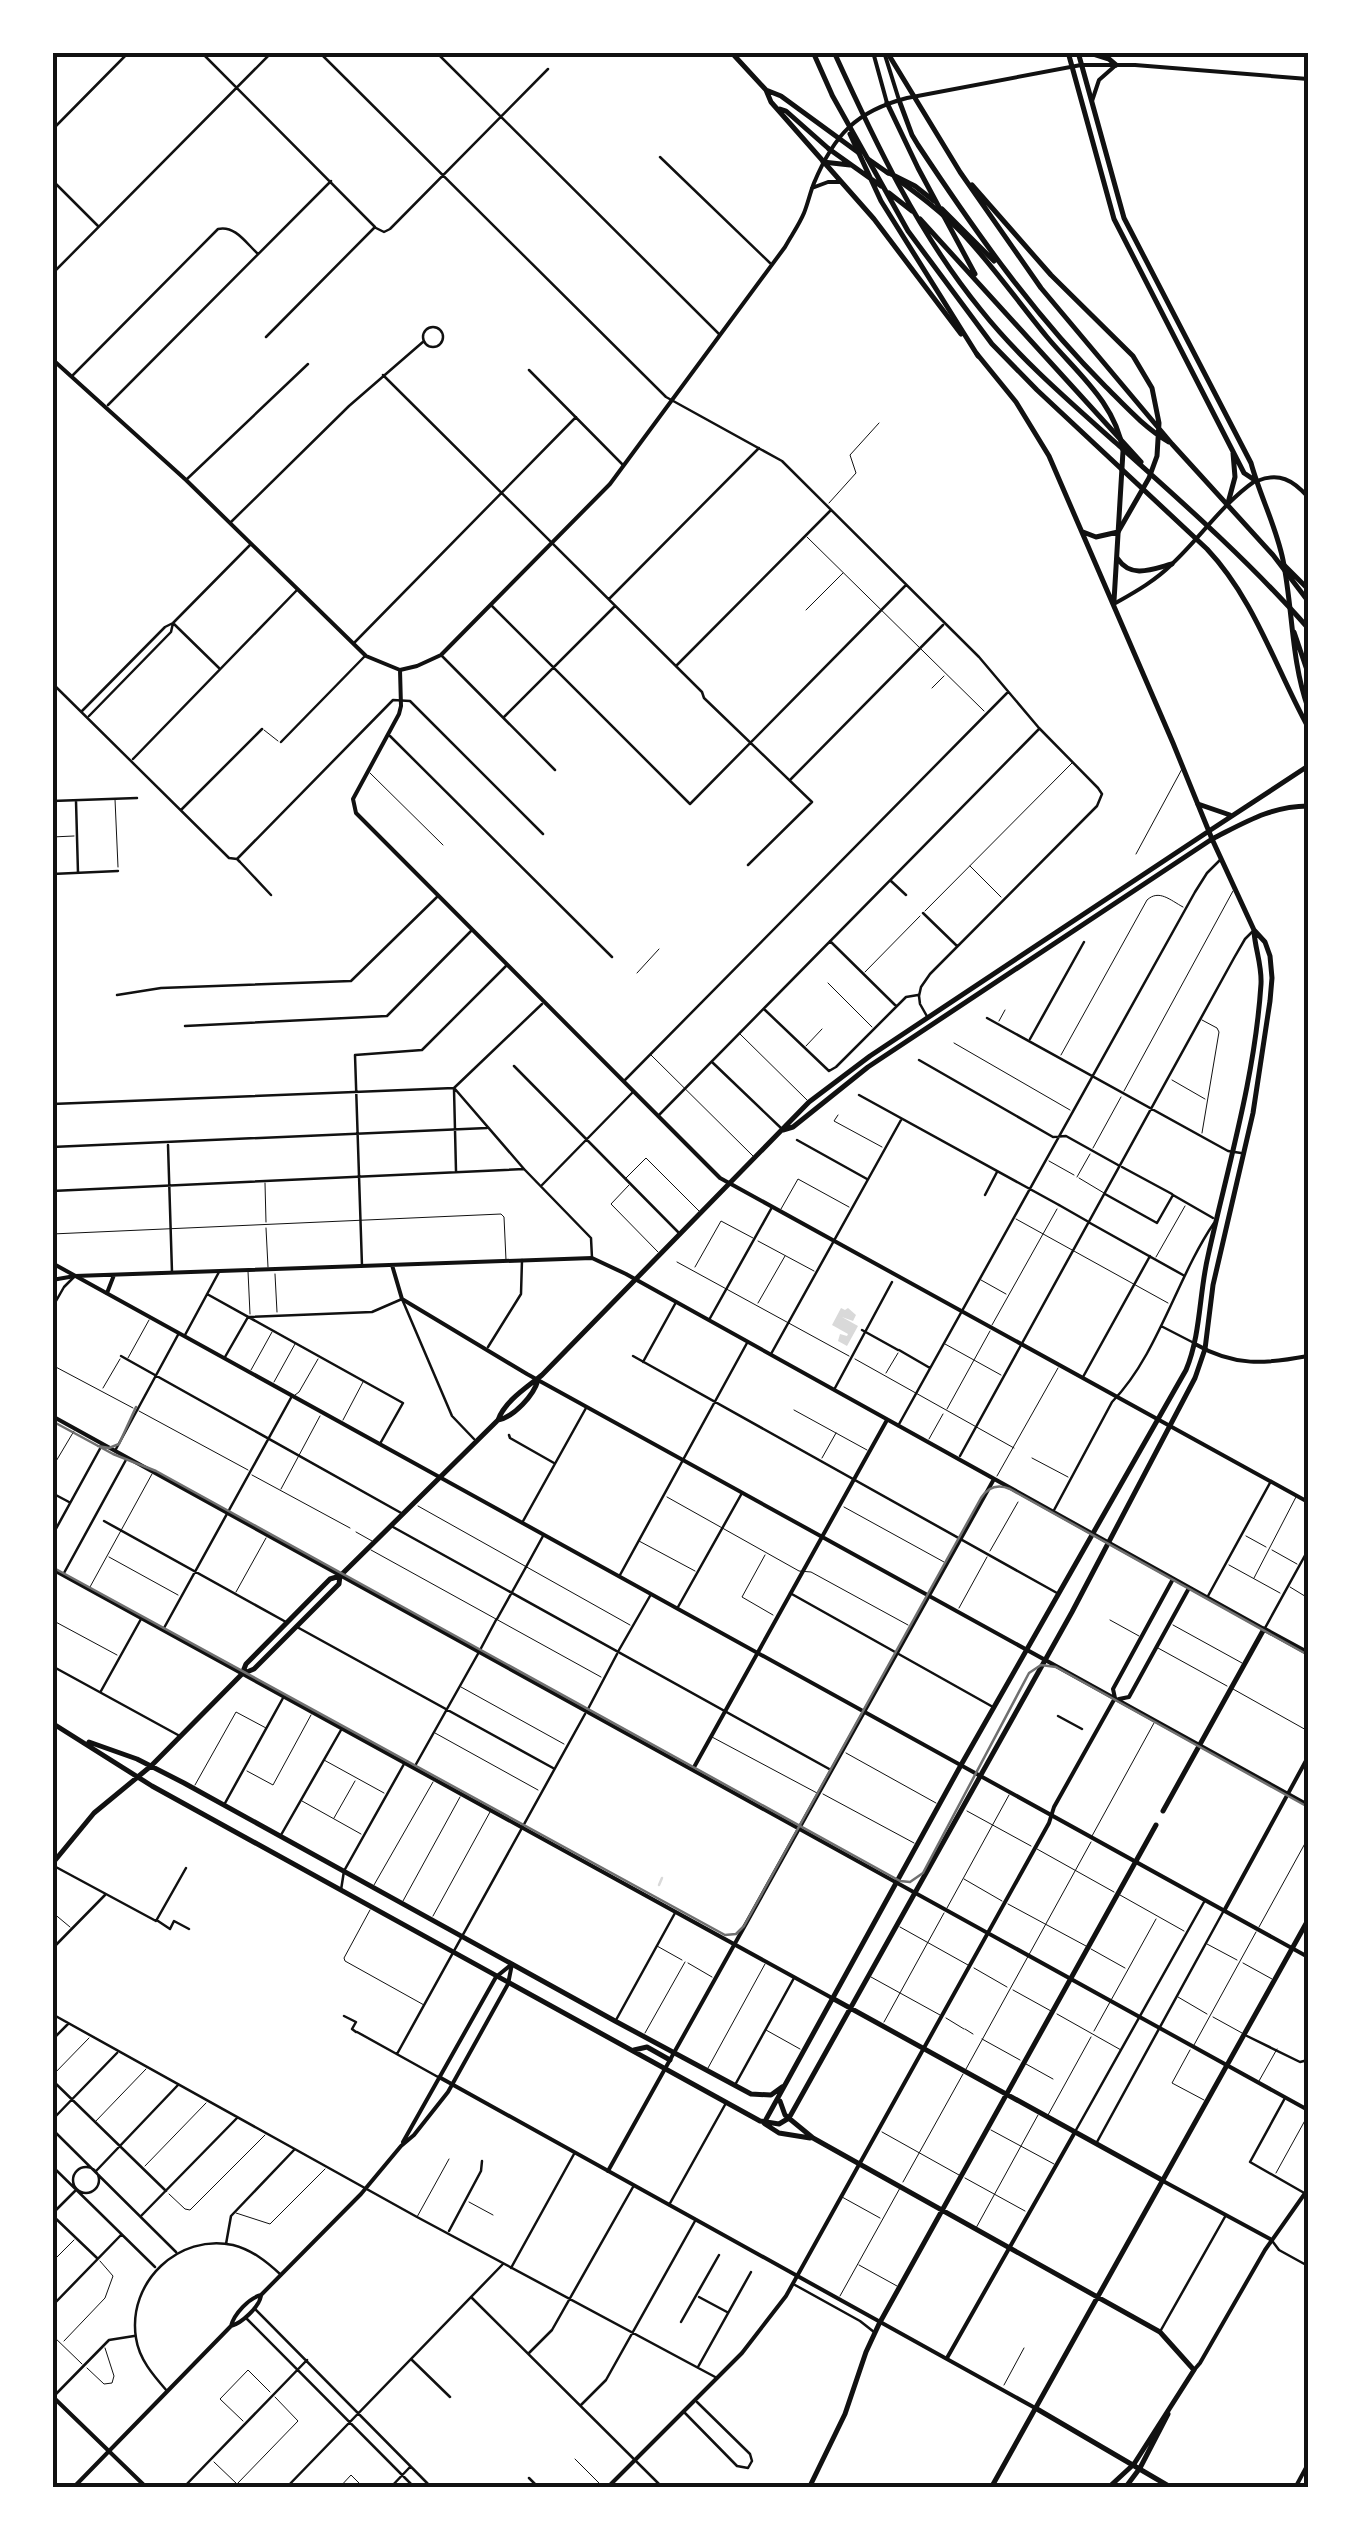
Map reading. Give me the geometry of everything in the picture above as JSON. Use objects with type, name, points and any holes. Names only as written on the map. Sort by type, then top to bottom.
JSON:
[{"type":"main road","points":[[732,52],[874,220],[1016,402],[1043,444],[1210,835],[1254,930],[1265,942],[1272,978],[1259,1080],[1212,1285],[1205,1349],[1191,1387],[1046,1660],[789,2118],[779,2124],[764,2123]]},
{"type":"main road","points":[[814,52],[881,201],[978,356]]},
{"type":"main road","points":[[834,52],[922,226],[981,310],[1022,356],[1250,564],[1308,628]]},
{"type":"main road","points":[[886,52],[960,172],[1051,300],[1308,601]]},
{"type":"main road","points":[[1068,52],[1114,219],[1232,450],[1244,472],[1255,482]]},
{"type":"main road","points":[[1078,52],[1124,218],[1251,463],[1270,516],[1280,546],[1294,655],[1308,708]]},
{"type":"main road","points":[[1087,52],[1116,65]]},
{"type":"main road","points":[[766,90],[887,172],[964,234],[1102,399],[1121,434],[1123,451],[1114,604]]},
{"type":"main road","points":[[832,95],[902,220],[992,344],[1224,568],[1248,604],[1308,727]]},
{"type":"main road","points":[[899,100],[912,134],[1000,266],[1089,370],[1153,433],[1172,444]]},
{"type":"main road","points":[[887,103],[979,281]]},
{"type":"main road","points":[[777,108],[786,111],[926,224],[1167,490]]},
{"type":"main road","points":[[824,162],[855,166]]},
{"type":"main road","points":[[887,172],[931,198],[1000,266]]},
{"type":"main road","points":[[960,172],[1038,261],[1133,356],[1157,403],[1160,423],[1156,456],[1133,506],[1118,532],[1096,538],[1083,532]]},
{"type":"main road","points":[[1228,502],[1235,477],[1232,450]]},
{"type":"main road","points":[[1272,555],[1308,589]]},
{"type":"main road","points":[[1116,556],[1122,566],[1133,572],[1172,564]]},
{"type":"main road","points":[[1292,625],[1308,673]]},
{"type":"main road","points":[[783,1130],[792,1127],[848,1081],[1308,766]]},
{"type":"main road","points":[[1198,804],[1233,815]]},
{"type":"main road","points":[[52,1864],[94,1813],[151,1766],[330,1578],[340,1576],[415,1504],[528,1384],[538,1380],[809,1102],[927,1018],[1210,835],[1259,814],[1308,806]]},
{"type":"main road","points":[[52,1723],[151,1766],[282,1835],[751,2094],[776,2093],[1186,1370],[1195,1344],[1201,1290],[1234,1151],[1252,1051],[1261,982],[1254,930]]},
{"type":"main road","points":[[242,1674],[254,1669],[296,1627],[338,1584],[340,1576]]},
{"type":"main road","points":[[1164,1811],[1264,1630],[1308,1653]]},
{"type":"main road","points":[[77,1736],[138,1778],[779,2133],[813,2138]]},
{"type":"main road","points":[[809,2488],[839,2428],[875,2333],[1156,1825]]},
{"type":"main road","points":[[991,2488],[1308,1920]]},
{"type":"main road","points":[[832,1998],[1163,2181]]},
{"type":"main road","points":[[632,2050],[647,2047],[670,2060]]},
{"type":"main road","points":[[764,2123],[780,2098],[783,2085]]},
{"type":"main road","points":[[780,2098],[782,2110],[813,2138],[1160,2332],[1194,2370],[1160,2420],[1125,2488]]},
{"type":"main road","points":[[1036,2409],[1172,2488]]},
{"type":"main road","points":[[1108,2488],[1137,2466]]},
{"type":"street","points":[[52,130],[129,52]]},
{"type":"street","points":[[202,52],[384,232],[548,70]]},
{"type":"street","points":[[52,274],[272,52]]},
{"type":"street","points":[[318,52],[672,402],[782,461],[946,622],[1102,794],[1097,806],[930,974],[919,994],[920,1004],[932,1024]]},
{"type":"street","points":[[436,52],[720,335]]},
{"type":"street","points":[[873,52],[887,103]]},
{"type":"street","points":[[886,52],[899,100]]},
{"type":"street","points":[[52,359],[186,480],[366,656],[400,670],[440,655],[610,484],[785,247],[830,149],[862,116],[899,100],[1081,64],[1307,80]]},
{"type":"street","points":[[1092,104],[1099,80],[1116,65]]},
{"type":"street","points":[[660,157],[771,264]]},
{"type":"street","points":[[52,180],[100,227]]},
{"type":"street","points":[[107,406],[331,181]]},
{"type":"street","points":[[812,188],[841,182]]},
{"type":"street","points":[[266,337],[375,227]]},
{"type":"street","points":[[72,376],[218,229],[234,231],[258,254]]},
{"type":"street","points":[[437,327],[443,333],[443,340],[436,346],[424,341],[428,328],[437,327]]},
{"type":"street","points":[[230,523],[319,434],[424,341]]},
{"type":"street","points":[[186,480],[308,364]]},
{"type":"street","points":[[529,370],[624,466]]},
{"type":"street","points":[[383,375],[812,802],[748,866]]},
{"type":"street","points":[[353,644],[576,417]]},
{"type":"street","points":[[608,600],[759,448]]},
{"type":"street","points":[[1233,494],[1267,476],[1293,482],[1308,497]]},
{"type":"street","points":[[1114,604],[1143,588],[1172,564],[1228,502]]},
{"type":"street","points":[[676,666],[832,510]]},
{"type":"street","points":[[82,711],[251,544]]},
{"type":"street","points":[[491,606],[690,804],[907,584]]},
{"type":"street","points":[[132,760],[298,589]]},
{"type":"street","points":[[503,718],[614,606]]},
{"type":"street","points":[[790,780],[946,622]]},
{"type":"street","points":[[174,623],[221,670]]},
{"type":"street","points":[[88,716],[171,632],[174,623]]},
{"type":"street","points":[[440,655],[555,770]]},
{"type":"street","points":[[281,742],[366,656]]},
{"type":"street","points":[[400,670],[399,714],[353,799],[353,808],[720,1178],[1308,1502]]},
{"type":"street","points":[[52,683],[271,896]]},
{"type":"street","points":[[622,1082],[1008,692]]},
{"type":"street","points":[[237,859],[389,702],[410,700],[543,834]]},
{"type":"street","points":[[658,1116],[1039,728]]},
{"type":"street","points":[[181,810],[262,729]]},
{"type":"street","points":[[388,734],[612,957]]},
{"type":"street","points":[[52,801],[137,798]]},
{"type":"street","points":[[76,801],[78,873]]},
{"type":"street","points":[[898,1426],[1186,908],[1207,873],[1221,859]]},
{"type":"street","points":[[52,874],[118,870]]},
{"type":"street","points":[[890,880],[906,896]]},
{"type":"street","points":[[116,995],[161,988],[351,981],[438,896]]},
{"type":"street","points":[[923,912],[957,946]]},
{"type":"street","points":[[185,1026],[387,1016],[472,930]]},
{"type":"street","points":[[958,1459],[1245,939],[1254,930]]},
{"type":"street","points":[[830,941],[896,1007]]},
{"type":"street","points":[[1029,1040],[1084,942]]},
{"type":"street","points":[[362,1266],[356,1055],[422,1050],[507,964]]},
{"type":"street","points":[[764,1009],[829,1071],[906,998],[919,994]]},
{"type":"street","points":[[52,1104],[454,1088],[543,1002]]},
{"type":"street","points":[[987,1018],[1228,1151],[1244,1153]]},
{"type":"street","points":[[919,1060],[1053,1137],[1066,1136],[1216,1220],[1161,1326],[1124,1391],[1112,1402],[1053,1512]]},
{"type":"street","points":[[712,1062],[783,1130]]},
{"type":"street","points":[[514,1066],[680,1234]]},
{"type":"street","points":[[454,1088],[591,1238],[592,1258]]},
{"type":"street","points":[[454,1088],[456,1173]]},
{"type":"street","points":[[540,1186],[633,1092]]},
{"type":"street","points":[[859,1096],[1186,1277]]},
{"type":"street","points":[[770,1355],[902,1120]]},
{"type":"street","points":[[52,1147],[487,1128]]},
{"type":"street","points":[[797,1140],[868,1180]]},
{"type":"street","points":[[168,1143],[172,1274]]},
{"type":"street","points":[[52,1191],[524,1169]]},
{"type":"street","points":[[985,1194],[997,1172]]},
{"type":"street","points":[[1104,1193],[1157,1222],[1173,1195]]},
{"type":"street","points":[[708,1321],[771,1208]]},
{"type":"street","points":[[1082,1378],[1150,1256]]},
{"type":"street","points":[[52,1280],[75,1276],[592,1258],[1264,1630],[1308,1550]]},
{"type":"street","points":[[487,1349],[521,1294],[522,1260]]},
{"type":"street","points":[[52,1263],[1308,1957]]},
{"type":"street","points":[[392,1266],[402,1300],[452,1416],[477,1442]]},
{"type":"street","points":[[115,1450],[219,1272]]},
{"type":"street","points":[[52,1308],[75,1276]]},
{"type":"street","points":[[107,1293],[114,1276]]},
{"type":"street","points":[[834,1390],[892,1282]]},
{"type":"street","points":[[207,1294],[403,1403],[380,1444]]},
{"type":"street","points":[[402,1300],[538,1380],[1308,1805]]},
{"type":"street","points":[[248,1317],[372,1312],[402,1300]]},
{"type":"street","points":[[643,1362],[676,1303]]},
{"type":"street","points":[[224,1358],[248,1317]]},
{"type":"street","points":[[1161,1326],[1226,1358],[1253,1363],[1308,1356]]},
{"type":"street","points":[[864,1331],[931,1368]]},
{"type":"street","points":[[619,1576],[747,1342]]},
{"type":"street","points":[[121,1356],[404,1514]]},
{"type":"street","points":[[632,1356],[1059,1594]]},
{"type":"street","points":[[163,1630],[292,1396]]},
{"type":"street","points":[[522,1523],[587,1407]]},
{"type":"street","points":[[52,1416],[1308,2112]]},
{"type":"street","points":[[693,1769],[887,1420]]},
{"type":"street","points":[[508,1435],[555,1464]]},
{"type":"street","points":[[52,1536],[103,1443]]},
{"type":"street","points":[[63,1575],[128,1457]]},
{"type":"street","points":[[608,2171],[994,1479]]},
{"type":"street","points":[[1207,1597],[1272,1481]]},
{"type":"street","points":[[52,1493],[70,1503]]},
{"type":"street","points":[[678,1608],[742,1493]]},
{"type":"street","points":[[95,1516],[287,1622]]},
{"type":"street","points":[[392,1526],[832,1770]]},
{"type":"street","points":[[414,1768],[544,1535]]},
{"type":"street","points":[[52,1569],[832,1998]]},
{"type":"street","points":[[606,2488],[758,2336],[798,2277],[1035,1848],[1049,1814],[1114,1698],[1113,1688],[1173,1579]]},
{"type":"street","points":[[1114,1698],[1129,1697],[1189,1588]]},
{"type":"street","points":[[790,1593],[994,1707]]},
{"type":"street","points":[[396,2054],[651,1594]]},
{"type":"street","points":[[100,1692],[142,1618]]},
{"type":"street","points":[[296,1627],[554,1768]]},
{"type":"street","points":[[52,1666],[181,1736]]},
{"type":"street","points":[[224,1805],[284,1697]]},
{"type":"street","points":[[1058,1716],[1082,1729]]},
{"type":"street","points":[[282,1835],[342,1729]]},
{"type":"street","points":[[1097,2144],[1308,1757]]},
{"type":"street","points":[[342,1890],[344,1871],[405,1763]]},
{"type":"street","points":[[52,1864],[170,1928],[178,1913]]},
{"type":"street","points":[[156,1921],[186,1868]]},
{"type":"street","points":[[52,1949],[106,1894]]},
{"type":"street","points":[[946,2359],[1205,1900]]},
{"type":"street","points":[[615,2021],[676,1912]]},
{"type":"street","points":[[174,1921],[189,1930]]},
{"type":"street","points":[[401,2146],[496,1977],[512,1964]]},
{"type":"street","points":[[231,2326],[233,2318],[281,2275],[414,2135],[452,2084],[508,1984],[512,1964]]},
{"type":"street","points":[[736,2085],[795,1977]]},
{"type":"street","points":[[52,2014],[716,2378]]},
{"type":"street","points":[[344,2016],[356,2022],[352,2030],[1036,2409]]},
{"type":"street","points":[[52,2040],[70,2023]]},
{"type":"street","points":[[1245,2034],[1300,2062],[1308,2060]]},
{"type":"street","points":[[52,2120],[118,2052]]},
{"type":"street","points":[[52,2078],[166,2190]]},
{"type":"street","points":[[95,2171],[179,2084]]},
{"type":"street","points":[[1194,2370],[1272,2240],[1307,2191],[1250,2162],[1286,2097]]},
{"type":"street","points":[[669,2205],[726,2102]]},
{"type":"street","points":[[141,2216],[238,2116]]},
{"type":"street","points":[[52,2130],[178,2253]]},
{"type":"street","points":[[226,2244],[229,2220],[295,2148]]},
{"type":"street","points":[[511,2268],[575,2152]]},
{"type":"street","points":[[448,2233],[482,2162]]},
{"type":"street","points":[[52,2166],[157,2269]]},
{"type":"street","points":[[88,2167],[95,2171],[95,2189],[88,2193],[76,2190],[73,2182],[77,2171],[88,2167]]},
{"type":"street","points":[[1163,2181],[1272,2240],[1279,2250],[1308,2266]]},
{"type":"street","points":[[529,2354],[552,2330],[633,2186]]},
{"type":"street","points":[[76,2190],[52,2214],[98,2259]]},
{"type":"street","points":[[1160,2332],[1226,2215]]},
{"type":"street","points":[[581,2405],[606,2380],[696,2220]]},
{"type":"street","points":[[52,2306],[122,2234]]},
{"type":"street","points":[[167,2391],[146,2366],[135,2335],[137,2306],[157,2269],[178,2253],[197,2246],[226,2244],[256,2255],[281,2275]]},
{"type":"street","points":[[681,2322],[719,2255]]},
{"type":"street","points":[[286,2488],[503,2264]]},
{"type":"street","points":[[698,2368],[751,2272]]},
{"type":"street","points":[[793,2284],[875,2333]]},
{"type":"street","points":[[73,2488],[231,2326],[260,2302],[261,2295]]},
{"type":"street","points":[[471,2296],[663,2488]]},
{"type":"street","points":[[696,2296],[728,2313]]},
{"type":"street","points":[[254,2308],[432,2488]]},
{"type":"street","points":[[244,2317],[414,2488]]},
{"type":"street","points":[[135,2335],[112,2339],[53,2396],[147,2488]]},
{"type":"street","points":[[410,2359],[450,2397]]},
{"type":"street","points":[[183,2488],[307,2360]]},
{"type":"street","points":[[683,2411],[736,2466],[750,2466],[750,2454],[694,2399]]},
{"type":"street","points":[[1295,2488],[1308,2464]]},
{"type":"street","points":[[390,2488],[411,2466]]},
{"type":"street","points":[[529,2478],[539,2488]]},
{"type":"lane","points":[[827,505],[854,478],[850,455],[879,423]]},
{"type":"lane","points":[[806,535],[986,714]]},
{"type":"lane","points":[[806,610],[844,573]]},
{"type":"lane","points":[[932,688],[946,674]]},
{"type":"lane","points":[[262,729],[281,742]]},
{"type":"lane","points":[[863,974],[1073,762]]},
{"type":"lane","points":[[1136,854],[1183,767]]},
{"type":"lane","points":[[368,771],[443,845]]},
{"type":"lane","points":[[115,799],[118,870]]},
{"type":"lane","points":[[52,837],[77,836]]},
{"type":"lane","points":[[970,866],[1004,899]]},
{"type":"lane","points":[[1077,1177],[1234,888]]},
{"type":"lane","points":[[1060,1058],[1146,900],[1161,894],[1186,908]]},
{"type":"lane","points":[[637,973],[659,949]]},
{"type":"lane","points":[[828,983],[875,1029]]},
{"type":"lane","points":[[997,1024],[1005,1010]]},
{"type":"lane","points":[[1200,1020],[1219,1032],[1202,1136]]},
{"type":"lane","points":[[804,1048],[822,1029]]},
{"type":"lane","points":[[740,1034],[809,1102]]},
{"type":"lane","points":[[954,1043],[1072,1111]]},
{"type":"lane","points":[[650,1054],[755,1158]]},
{"type":"lane","points":[[1168,1078],[1208,1100]]},
{"type":"lane","points":[[838,1115],[834,1121],[885,1148]]},
{"type":"lane","points":[[625,1179],[646,1158],[701,1213]]},
{"type":"lane","points":[[1046,1160],[1104,1193]]},
{"type":"lane","points":[[779,1212],[798,1179],[852,1209]]},
{"type":"lane","points":[[265,1182],[268,1270]]},
{"type":"lane","points":[[630,1184],[611,1204],[660,1254]]},
{"type":"lane","points":[[1155,1259],[1186,1203]]},
{"type":"lane","points":[[928,1442],[1059,1205]]},
{"type":"lane","points":[[52,1234],[501,1214],[506,1261]]},
{"type":"lane","points":[[1014,1218],[1171,1304]]},
{"type":"lane","points":[[693,1270],[722,1221],[817,1273]]},
{"type":"lane","points":[[756,1305],[785,1256]]},
{"type":"lane","points":[[677,1262],[1014,1448]]},
{"type":"lane","points":[[275,1270],[277,1316]]},
{"type":"lane","points":[[248,1271],[248,1317]]},
{"type":"lane","points":[[980,1279],[1009,1296]]},
{"type":"lane","points":[[128,1360],[150,1317]]},
{"type":"lane","points":[[249,1372],[273,1330]]},
{"type":"lane","points":[[272,1385],[295,1343]]},
{"type":"lane","points":[[944,1344],[1004,1376]]},
{"type":"lane","points":[[884,1376],[899,1350]]},
{"type":"lane","points":[[102,1391],[121,1356]]},
{"type":"lane","points":[[292,1396],[299,1392],[319,1356]]},
{"type":"lane","points":[[52,1365],[350,1528]]},
{"type":"lane","points":[[994,1479],[1060,1366]]},
{"type":"lane","points":[[341,1423],[364,1381]]},
{"type":"lane","points":[[794,1410],[869,1452]]},
{"type":"lane","points":[[281,1490],[322,1413]]},
{"type":"lane","points":[[52,1468],[75,1428]]},
{"type":"lane","points":[[820,1461],[836,1433]]},
{"type":"lane","points":[[1032,1458],[1071,1478]]},
{"type":"lane","points":[[89,1589],[154,1472]]},
{"type":"lane","points":[[664,1495],[911,1627]]},
{"type":"lane","points":[[1254,1578],[1297,1495]]},
{"type":"lane","points":[[957,1611],[1018,1502]]},
{"type":"lane","points":[[415,1504],[633,1626]]},
{"type":"lane","points":[[840,1504],[947,1563]]},
{"type":"lane","points":[[356,1532],[372,1546],[604,1678]]},
{"type":"lane","points":[[1243,1534],[1300,1565]]},
{"type":"lane","points":[[236,1592],[268,1535]]},
{"type":"lane","points":[[638,1541],[698,1573]]},
{"type":"lane","points":[[766,1552],[742,1597],[777,1617]]},
{"type":"lane","points":[[108,1556],[181,1596]]},
{"type":"lane","points":[[1226,1563],[1283,1595]]},
{"type":"lane","points":[[1288,1586],[1308,1598]]},
{"type":"lane","points":[[52,1620],[120,1657]]},
{"type":"lane","points":[[1110,1620],[1142,1638]]},
{"type":"lane","points":[[1170,1624],[1245,1664]]},
{"type":"lane","points":[[1157,1647],[1308,1730]]},
{"type":"lane","points":[[460,1686],[567,1746]]},
{"type":"lane","points":[[193,1788],[236,1712],[266,1729]]},
{"type":"lane","points":[[244,1770],[272,1785],[313,1713]]},
{"type":"lane","points":[[838,2299],[1047,1924],[1155,1720]]},
{"type":"lane","points":[[434,1732],[541,1792]]},
{"type":"lane","points":[[711,1736],[917,1844]]},
{"type":"lane","points":[[842,1751],[939,1805]]},
{"type":"lane","points":[[324,1760],[387,1795]]},
{"type":"lane","points":[[334,1818],[356,1778]]},
{"type":"lane","points":[[373,1887],[434,1779]]},
{"type":"lane","points":[[882,2026],[1011,1792]]},
{"type":"lane","points":[[402,1903],[462,1794]]},
{"type":"lane","points":[[302,1800],[364,1835]]},
{"type":"lane","points":[[962,1808],[1187,1933]]},
{"type":"lane","points":[[431,1918],[491,1810]]},
{"type":"lane","points":[[1207,2102],[1172,2083],[1308,1838]]},
{"type":"lane","points":[[963,1878],[1128,1969]]},
{"type":"lane","points":[[372,1907],[344,1958],[424,2005]]},
{"type":"lane","points":[[52,1912],[72,1930]]},
{"type":"lane","points":[[1047,2117],[1158,1916]]},
{"type":"lane","points":[[897,1925],[1121,2050]]},
{"type":"lane","points":[[1206,1944],[1274,1981]]},
{"type":"lane","points":[[656,1946],[715,1978]]},
{"type":"lane","points":[[707,2069],[767,1961]]},
{"type":"lane","points":[[643,2036],[685,1962]]},
{"type":"lane","points":[[868,1976],[973,2034]]},
{"type":"lane","points":[[1177,1997],[1245,2034]]},
{"type":"lane","points":[[766,2030],[803,2050]]},
{"type":"lane","points":[[52,2078],[92,2036]]},
{"type":"lane","points":[[982,2039],[1054,2079]]},
{"type":"lane","points":[[1259,2082],[1277,2049]]},
{"type":"lane","points":[[95,2122],[148,2067]]},
{"type":"lane","points":[[143,2168],[209,2100]]},
{"type":"lane","points":[[976,2229],[1040,2112]]},
{"type":"lane","points":[[1275,2176],[1308,2112]]},
{"type":"lane","points":[[988,2128],[1054,2164]]},
{"type":"lane","points":[[879,2129],[1028,2212]]},
{"type":"lane","points":[[166,2190],[190,2210],[266,2132]]},
{"type":"lane","points":[[417,2217],[449,2159]]},
{"type":"lane","points":[[235,2212],[270,2224],[327,2166]]},
{"type":"lane","points":[[842,2196],[883,2219]]},
{"type":"lane","points":[[466,2200],[492,2215]]},
{"type":"lane","points":[[52,2262],[76,2237]]},
{"type":"lane","points":[[62,2343],[108,2295],[113,2276],[98,2259]]},
{"type":"lane","points":[[858,2264],[900,2288]]},
{"type":"lane","points":[[52,2335],[104,2384],[112,2382],[114,2376],[104,2345]]},
{"type":"lane","points":[[1001,2390],[1024,2348]]},
{"type":"lane","points":[[210,2459],[237,2484],[298,2421],[248,2370],[220,2399],[245,2424]]},
{"type":"lane","points":[[576,2459],[606,2488]]},
{"type":"lane","points":[[339,2488],[351,2474],[364,2488]]},
{"type":"shaded area","points":[[841,1308],[856,1315],[853,1321],[842,1317],[858,1326],[847,1346],[838,1341],[840,1334],[848,1334],[832,1325]]},
{"type":"waterway","points":[[659,1885],[662,1878]]},
{"type":"tram line","points":[[98,1446],[109,1448],[119,1444],[136,1407]]},
{"type":"tram line","points":[[52,1421],[113,1454],[156,1471],[900,1881],[910,1882],[923,1873],[1029,1673],[1041,1665],[1056,1667],[1308,1807]]},
{"type":"tram line","points":[[52,1567],[725,1935],[736,1934],[744,1926],[981,1498],[990,1489],[1010,1489],[1308,1655]]}]
